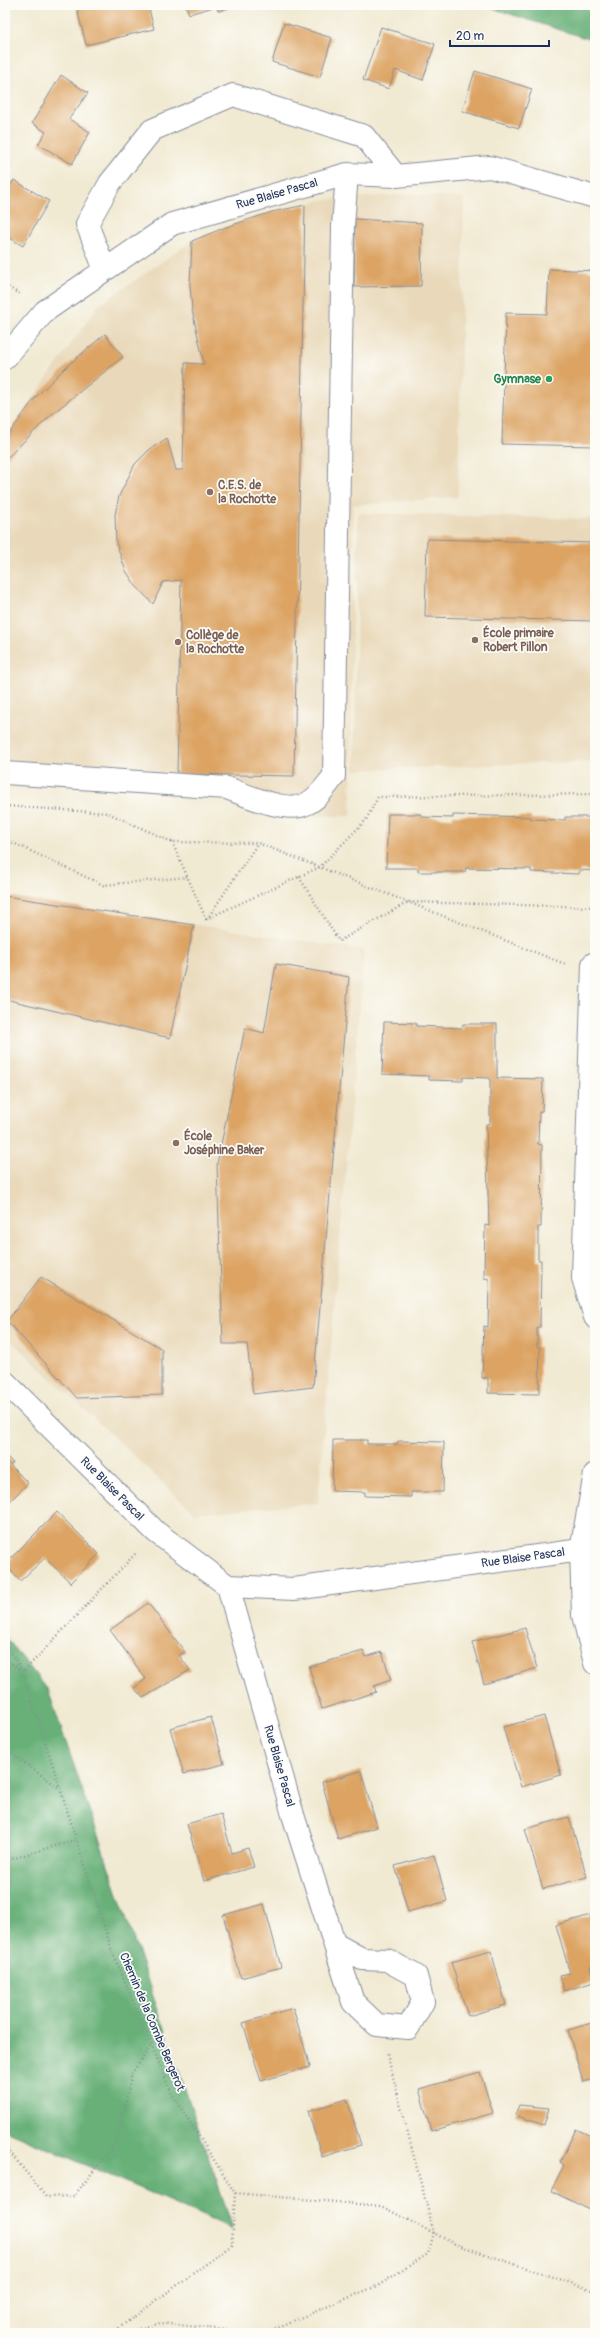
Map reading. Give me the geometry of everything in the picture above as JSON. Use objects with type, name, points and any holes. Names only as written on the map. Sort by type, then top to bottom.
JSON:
[{"type":"street","points":[[105,270],[87,224],[110,183],[152,130],[233,95],[364,136],[396,176]]},
{"type":"street","name":"Rue Blaise Pascal","points":[[5,358],[45,311],[172,224],[346,174],[396,176],[490,168],[595,197]]},
{"type":"street","points":[[5,773],[227,788],[254,799],[292,807],[306,805],[321,793],[334,776],[343,234],[346,174]]},
{"type":"street","points":[[594,969],[590,1206],[583,1278],[595,1317]]},
{"type":"street","name":"Rue Blaise Pascal","points":[[5,1382],[156,1532],[228,1586],[294,1589],[581,1550]]},
{"type":"street","points":[[595,1474],[581,1550],[583,1615],[595,1663]]},
{"type":"street","name":"Rue Blaise Pascal","points":[[228,1586],[293,1815],[353,2002],[377,2025]]},
{"type":"street","points":[[335,1944],[362,1959],[387,1960],[416,1976],[423,2002],[408,2028],[377,2025]]},
{"type":"path","points":[[206,920],[320,867],[366,820],[378,797],[595,794]]},
{"type":"path","points":[[5,806],[108,813],[172,842],[258,843],[408,902],[594,969]]},
{"type":"path","points":[[5,839],[103,885],[187,876]]},
{"type":"path","points":[[172,842],[206,920]]},
{"type":"path","points":[[206,920],[258,843]]},
{"type":"path","points":[[299,877],[339,941],[408,902],[595,907]]},
{"type":"path","points":[[5,1659],[23,1672],[156,1532]]},
{"type":"path","name":"Chemin de la Combe Bergerot","points":[[5,1643],[23,1672],[112,1951],[172,2094],[235,2193]]},
{"type":"path","points":[[5,1749],[59,1788]]},
{"type":"path","points":[[5,1861],[76,1840]]},
{"type":"path","points":[[264,2333],[379,2285],[428,2254],[434,2233],[389,2059],[377,2025]]},
{"type":"path","points":[[5,2146],[46,2197],[74,2196],[117,2141],[132,2073],[152,2045]]},
{"type":"path","points":[[112,2333],[232,2245],[235,2193],[382,2206],[455,2244],[595,2292]]},
{"type":"path","points":[[124,2333],[160,2323],[255,2333]]},
{"type":"shaded area","name":"Collège de la Rochotte","points":[[411,194],[464,198],[458,497],[353,505],[351,816],[270,815],[229,794],[5,780],[5,438],[98,306],[192,241],[226,227],[272,212],[322,200]]},
{"type":"shaded area","name":"École primaire Robert Pillon","points":[[358,513],[595,519],[595,761],[354,770]]},
{"type":"shaded area","name":"École Joséphine Baker","points":[[5,896],[364,950],[318,1503],[195,1513],[5,1335]]},
{"type":"green space","points":[[482,5],[595,5],[595,41]]},
{"type":"green space","points":[[5,1636],[48,1690],[233,2229],[5,2130]]},
{"type":"building","points":[[76,5],[148,5],[154,29],[86,45]]},
{"type":"building","points":[[186,5],[239,5],[218,11],[217,6],[189,14]]},
{"type":"building","points":[[284,23],[332,38],[320,77],[272,62]]},
{"type":"building","points":[[381,27],[435,44],[423,80],[395,70],[389,89],[363,80]]},
{"type":"building","points":[[475,71],[532,89],[519,128],[462,111]]},
{"type":"building","points":[[61,75],[88,93],[69,119],[90,132],[72,164],[38,144],[46,132],[32,123]]},
{"type":"building","points":[[14,180],[49,201],[23,246],[5,235],[5,194]]},
{"type":"building","name":"C.E.S. de la Rochotte","points":[[305,205],[294,776],[177,774],[181,580],[163,582],[153,604],[136,586],[126,571],[116,543],[115,515],[119,496],[135,464],[149,450],[167,438],[176,470],[183,470],[185,363],[204,364],[192,310],[190,285],[192,241],[226,227],[272,212]]},
{"type":"building","points":[[355,219],[422,223],[421,286],[354,287]]},
{"type":"building","name":"Gymnase","points":[[549,269],[595,271],[595,446],[502,444],[506,313],[547,314]]},
{"type":"building","points":[[105,334],[123,357],[52,414],[5,460],[5,439],[35,398],[66,367]]},
{"type":"building","points":[[427,539],[595,543],[595,621],[425,617]]},
{"type":"building","points":[[388,814],[421,814],[421,817],[453,818],[453,815],[531,817],[531,819],[565,820],[565,817],[595,817],[595,871],[580,870],[579,874],[531,872],[531,869],[466,868],[465,872],[418,872],[418,868],[386,868]]},
{"type":"building","points":[[5,896],[194,925],[170,1038],[5,999]]},
{"type":"building","points":[[276,964],[349,977],[313,1387],[253,1394],[247,1344],[223,1344],[217,1164],[245,1028],[264,1033]]},
{"type":"building","points":[[384,1022],[416,1023],[416,1026],[462,1028],[463,1024],[497,1024],[497,1078],[543,1079],[542,1111],[539,1112],[538,1144],[542,1145],[541,1227],[538,1227],[538,1260],[541,1260],[540,1327],[537,1327],[537,1347],[540,1347],[539,1394],[488,1393],[488,1378],[482,1378],[484,1326],[488,1327],[489,1279],[484,1278],[485,1225],[489,1226],[486,1124],[490,1124],[490,1078],[463,1077],[463,1081],[429,1080],[429,1076],[382,1074]]},
{"type":"building","points":[[41,1277],[162,1349],[162,1395],[77,1398],[7,1321]]},
{"type":"building","points":[[333,1440],[367,1440],[367,1444],[397,1444],[398,1441],[444,1442],[443,1492],[411,1492],[411,1497],[365,1496],[365,1492],[332,1491]]},
{"type":"building","points":[[5,1455],[13,1463],[10,1465],[28,1483],[5,1506]]},
{"type":"building","points":[[57,1512],[99,1554],[71,1583],[45,1558],[20,1581],[5,1564]]},
{"type":"building","points":[[148,1603],[185,1652],[179,1655],[190,1670],[143,1698],[134,1688],[146,1679],[110,1630]]},
{"type":"building","points":[[525,1628],[537,1668],[484,1684],[472,1642]]},
{"type":"building","points":[[363,1651],[365,1657],[382,1652],[391,1680],[374,1686],[376,1692],[322,1709],[309,1667]]},
{"type":"building","points":[[544,1716],[561,1775],[521,1787],[503,1727]]},
{"type":"building","points":[[211,1717],[224,1764],[184,1774],[170,1728]]},
{"type":"building","points":[[361,1771],[377,1827],[338,1839],[322,1782]]},
{"type":"building","points":[[221,1814],[232,1853],[248,1848],[254,1867],[204,1881],[187,1824]]},
{"type":"building","points":[[569,1817],[587,1877],[543,1889],[525,1829]]},
{"type":"building","points":[[434,1855],[447,1901],[408,1912],[395,1866]]},
{"type":"building","points":[[264,1904],[281,1967],[241,1978],[223,1915]]},
{"type":"building","points":[[594,1914],[595,1965],[590,1967],[594,1982],[564,1991],[560,1975],[570,1973],[556,1925]]},
{"type":"building","points":[[491,1951],[506,2005],[468,2016],[451,1962]]},
{"type":"building","points":[[293,2008],[310,2067],[261,2081],[243,2023]]},
{"type":"building","points":[[595,2022],[595,2079],[583,2082],[568,2030]]},
{"type":"building","points":[[480,2072],[493,2113],[431,2131],[419,2089]]},
{"type":"building","points":[[347,2099],[361,2145],[322,2157],[308,2111]]},
{"type":"building","points":[[519,2105],[549,2108],[544,2125],[515,2115]]},
{"type":"building","points":[[576,2129],[595,2138],[595,2204],[592,2211],[551,2191],[564,2165],[560,2162]]},
{"type":"building","points":[[5,2242],[9,2242],[6,2316],[5,2316]]},
{"type":"place","name":"Gymnase","points":[[549,379]]},
{"type":"place","name":"C.E.S. de la Rochotte","points":[[210,492]]},
{"type":"place","name":"École primaire Robert Pillon","points":[[475,640]]},
{"type":"place","name":"Collège de la Rochotte","points":[[178,642]]},
{"type":"place","name":"École Joséphine Baker","points":[[176,1143]]}]
